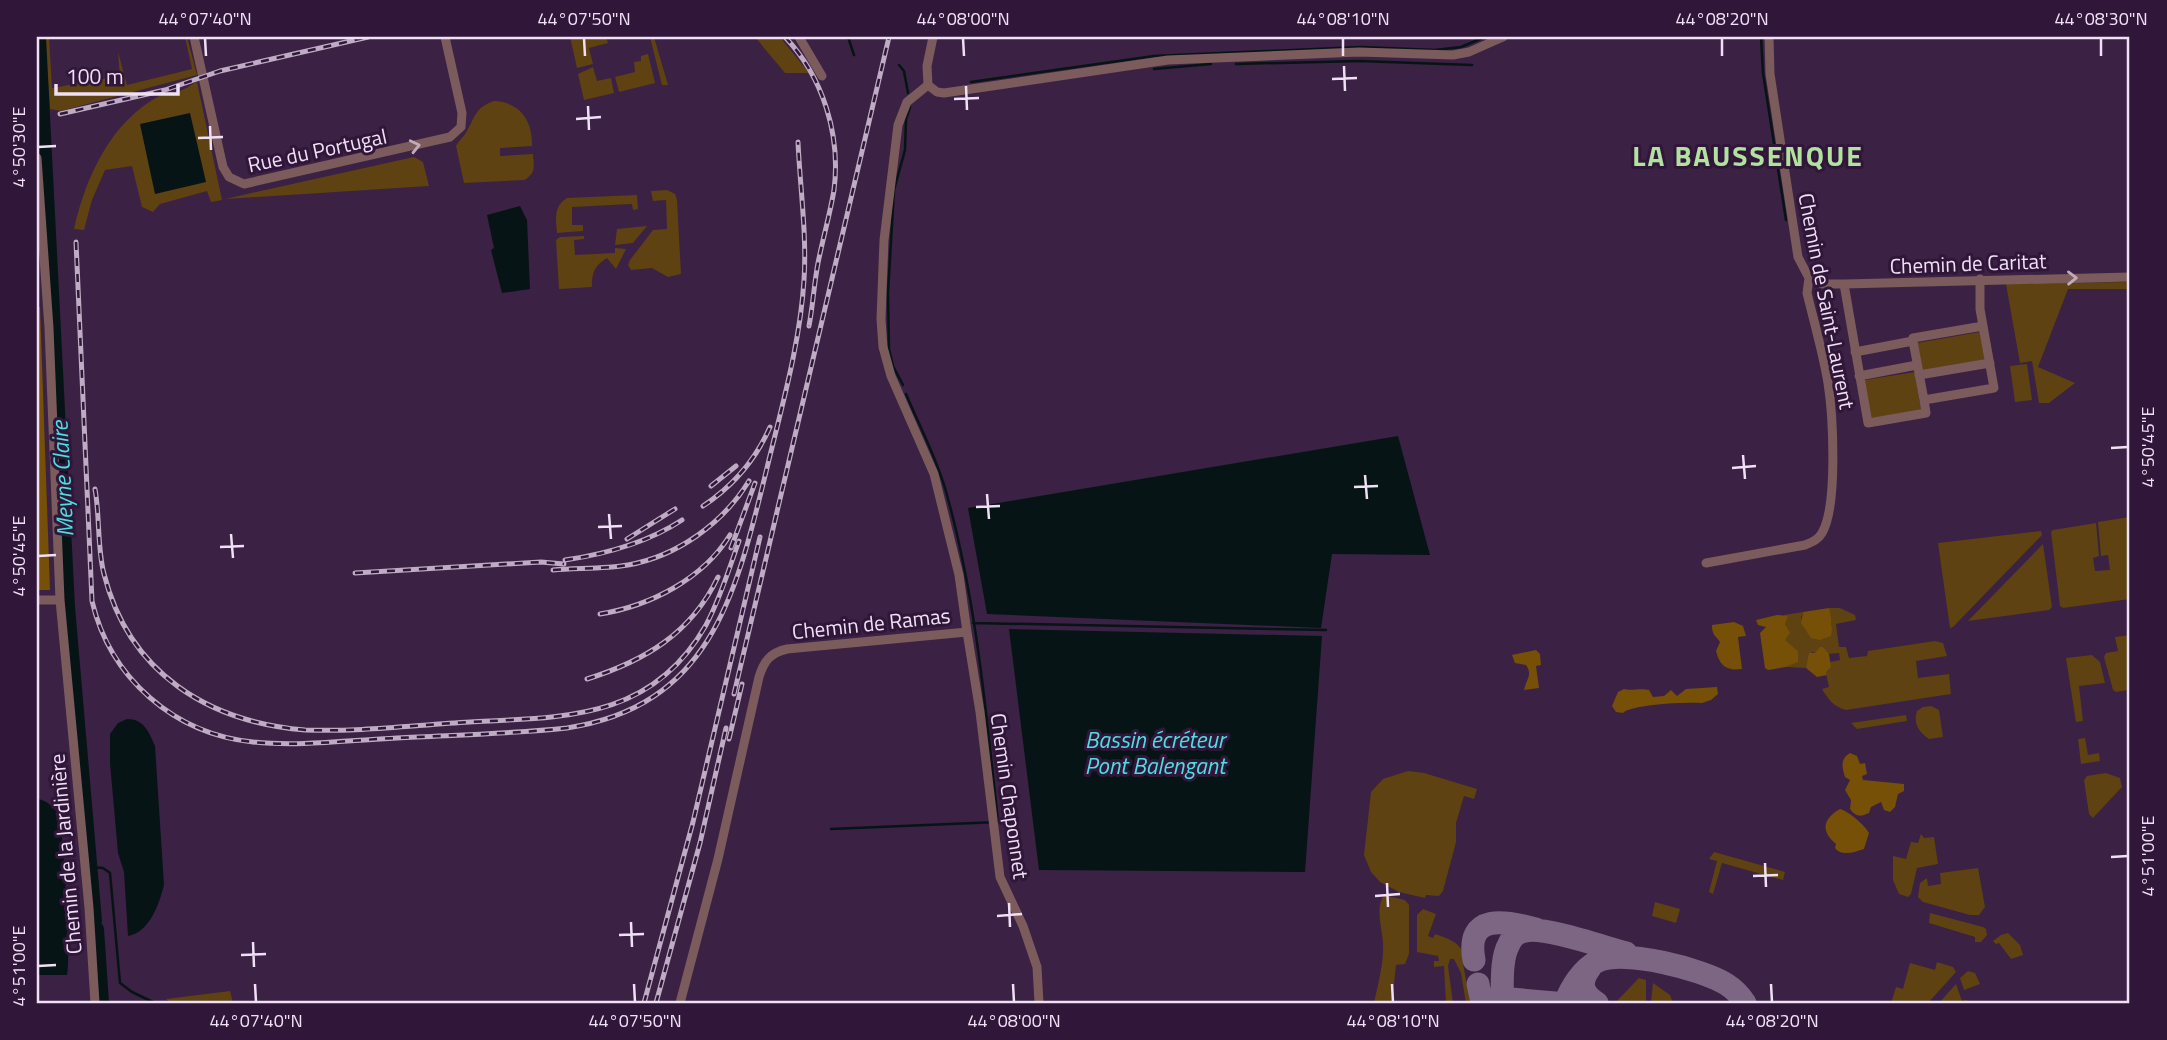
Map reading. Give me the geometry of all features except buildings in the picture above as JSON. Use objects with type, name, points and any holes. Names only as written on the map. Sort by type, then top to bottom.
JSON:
[{"type":"street","name":"Rue du Portugal","points":[[194,37],[223,167],[229,177],[243,184],[450,137],[461,127],[463,113],[445,37]]},
{"type":"street","points":[[799,37],[822,76]]},
{"type":"street","points":[[933,37],[927,66],[928,85],[937,92],[944,93],[1168,60],[1359,52],[1453,55],[1469,52],[1503,37]]},
{"type":"street","name":"Chemin de Saint-Laurent","points":[[1706,563],[1816,541],[1824,531],[1831,487],[1831,409],[1828,380],[1807,293],[1809,278],[1798,257],[1770,74],[1769,37]]},
{"type":"street","name":"Chemin de Ramas","points":[[680,1003],[718,859],[765,660],[787,649],[967,632],[959,575],[934,474],[891,376],[883,347],[881,319],[884,240],[898,125],[907,102],[928,85]]},
{"type":"street","name":"Chemin de la Jardinière","points":[[37,158],[49,328],[60,600],[89,908],[94,1003]]},
{"type":"street","name":"Chemin de Caritat","points":[[1809,278],[1823,284],[1844,284],[2130,276]]},
{"type":"street","points":[[1924,400],[1994,388],[1980,309],[1980,279]]},
{"type":"street","points":[[1844,284],[1868,423],[1926,413],[1913,341]]},
{"type":"street","points":[[1856,352],[1913,341],[1913,338],[1983,326]]},
{"type":"street","points":[[1859,376],[1990,363]]},
{"type":"street","points":[[37,600],[60,600]]},
{"type":"street","name":"Chemin Chaponnet","points":[[967,632],[980,712],[1000,877],[1023,926],[1037,967],[1039,1003]]},
{"type":"shaded area","points":[[45,37],[49,37],[52,88],[120,76],[118,52],[127,85],[192,69],[185,37],[197,75],[61,111],[50,109]]},
{"type":"shaded area","points":[[570,37],[606,37],[608,43],[589,48],[593,64],[577,68]]},
{"type":"shaded area","points":[[650,37],[654,37],[668,85],[662,85]]},
{"type":"shaded area","points":[[755,37],[780,37],[809,73],[785,73]]},
{"type":"shaded area","points":[[648,54],[655,83],[619,92],[615,77],[635,72],[634,62],[641,61],[641,56]]},
{"type":"shaded area","points":[[593,67],[597,81],[611,78],[614,93],[584,100],[578,74]]},
{"type":"shaded area","points":[[197,82],[222,200],[211,202],[207,191],[160,204],[153,212],[142,207],[132,166],[105,170],[92,200],[84,230],[74,229],[94,170],[103,152],[128,119],[143,106],[164,94],[180,91]]},
{"type":"shaded area","points":[[494,101],[518,109],[527,121],[532,137],[532,146],[500,148],[500,156],[533,154],[532,172],[524,180],[464,183],[456,146],[479,109]]},
{"type":"shaded area","points":[[414,157],[423,162],[429,186],[225,199]]},
{"type":"shaded area","points":[[667,190],[675,194],[677,200],[681,274],[668,277],[652,268],[631,270],[628,265],[630,260],[653,230],[667,229],[666,200],[653,201],[651,191]]},
{"type":"shaded area","points":[[637,195],[638,209],[633,210],[632,204],[572,207],[572,225],[583,225],[583,231],[557,233],[557,209],[567,198]]},
{"type":"shaded area","points":[[647,226],[633,243],[615,245],[617,229]]},
{"type":"shaded area","points":[[584,236],[584,239],[574,240],[575,255],[615,253],[615,248],[626,249],[616,269],[607,258],[599,264],[593,274],[592,287],[559,289],[556,240],[560,237]]},
{"type":"shaded area","points":[[2130,282],[2130,289],[2068,289],[2038,367],[2075,383],[2049,403],[2039,403],[2032,361],[2020,363],[2006,284]]},
{"type":"shaded area","points":[[37,307],[40,307],[50,590],[37,590]]},
{"type":"shaded area","points":[[1980,332],[1986,360],[1922,371],[1917,343]]},
{"type":"shaded area","points":[[2027,364],[2032,400],[2015,402],[2010,366]]},
{"type":"shaded area","points":[[1915,372],[1921,410],[1871,418],[1865,380]]},
{"type":"shaded area","points":[[2130,517],[2130,599],[2063,608],[2060,606],[2051,532],[2096,523],[2099,556],[2093,558],[2095,571],[2110,570],[2108,555],[2101,556],[2098,522]]},
{"type":"shaded area","points":[[2041,531],[2042,535],[1950,628],[1938,543]]},
{"type":"shaded area","points":[[2043,544],[2052,607],[2049,610],[1968,621]]},
{"type":"shaded area","points":[[1829,608],[1840,608],[1855,615],[1856,620],[1836,624],[1839,647],[1846,647],[1849,658],[1867,656],[1868,651],[1935,641],[1943,643],[1947,656],[1916,661],[1918,678],[1949,674],[1951,694],[1846,710],[1835,705],[1822,689],[1829,687],[1826,673],[1830,662],[1840,660],[1839,653],[1827,654],[1823,647],[1815,653],[1812,652],[1806,668],[1786,667],[1794,663],[1798,651],[1785,641],[1784,615],[1803,612],[1801,618],[1806,631],[1832,626]]},
{"type":"shaded area","points":[[1829,608],[1831,636],[1820,640],[1811,638],[1801,623],[1803,612]]},
{"type":"shaded area","points":[[1777,615],[1788,616],[1785,624],[1790,633],[1785,640],[1798,651],[1798,662],[1768,670],[1765,668],[1760,633],[1766,627],[1758,625],[1756,620]]},
{"type":"shaded area","points":[[1734,622],[1743,626],[1746,636],[1738,637],[1742,669],[1728,668],[1722,664],[1716,651],[1720,642],[1714,635],[1712,625]]},
{"type":"shaded area","points":[[2130,635],[2130,701],[2128,690],[2113,690],[2104,657],[2106,653],[2118,651],[2115,637]]},
{"type":"shaded area","points":[[1820,647],[1829,654],[1831,667],[1827,675],[1817,677],[1806,668],[1809,653],[1815,653]]},
{"type":"shaded area","points":[[1536,650],[1540,654],[1541,665],[1536,666],[1539,688],[1524,690],[1529,675],[1528,669],[1526,665],[1515,663],[1512,655]]},
{"type":"shaded area","points":[[2092,655],[2100,662],[2105,683],[2079,686],[2083,721],[2076,722],[2066,658]]},
{"type":"shaded area","points":[[1717,687],[1718,694],[1702,703],[1648,706],[1623,713],[1616,712],[1612,706],[1618,692],[1624,689],[1649,690],[1653,697],[1664,696],[1671,690],[1677,696],[1686,689]]},
{"type":"shaded area","points":[[1931,706],[1939,710],[1943,737],[1929,739],[1918,727],[1917,711]]},
{"type":"shaded area","points":[[1906,715],[1907,721],[1857,729],[1851,723]]},
{"type":"shaded area","points":[[2085,738],[2088,755],[2099,753],[2100,761],[2081,764],[2078,739]]},
{"type":"shaded area","points":[[1850,753],[1857,756],[1860,764],[1865,763],[1867,774],[1862,776],[1863,780],[1904,784],[1904,791],[1898,794],[1895,807],[1890,812],[1884,810],[1881,802],[1863,815],[1856,815],[1850,809],[1851,800],[1845,790],[1850,780],[1845,777],[1843,764]]},
{"type":"shaded area","points":[[1408,771],[1424,773],[1477,789],[1474,799],[1464,796],[1456,823],[1456,842],[1443,891],[1439,896],[1426,895],[1425,898],[1399,892],[1380,882],[1371,872],[1364,855],[1371,792],[1383,779]]},
{"type":"shaded area","points":[[2106,773],[2120,778],[2122,787],[2093,818],[2089,814],[2084,780],[2087,776]]},
{"type":"shaded area","points":[[1840,809],[1856,819],[1869,833],[1864,849],[1845,853],[1835,848],[1836,844],[1828,835],[1826,826],[1830,817]]},
{"type":"shaded area","points":[[1921,834],[1924,838],[1934,837],[1938,864],[1917,868],[1908,897],[1899,894],[1893,880],[1893,856],[1906,859],[1911,842],[1918,843]]},
{"type":"shaded area","points":[[1714,852],[1785,872],[1783,880],[1722,863],[1713,894],[1709,892],[1717,861],[1709,859]]},
{"type":"shaded area","points":[[1978,868],[1985,907],[1979,915],[1923,902],[1918,897],[1920,883],[1927,878],[1928,886],[1941,884],[1940,873]]},
{"type":"shaded area","points":[[1384,895],[1405,900],[1409,905],[1409,954],[1405,964],[1396,965],[1392,1003],[1374,1003],[1383,958],[1379,912]]},
{"type":"shaded area","points":[[1655,902],[1680,909],[1676,923],[1652,916]]},
{"type":"shaded area","points":[[1423,909],[1436,914],[1428,936],[1433,938],[1435,934],[1446,938],[1462,950],[1466,962],[1463,963],[1470,1003],[1466,1003],[1461,973],[1454,959],[1450,959],[1448,966],[1453,1003],[1446,1003],[1444,966],[1434,967],[1434,961],[1439,961],[1438,956],[1417,952],[1417,915]]},
{"type":"shaded area","points":[[1930,913],[1983,927],[1987,935],[1981,942],[1975,942],[1975,937],[1929,923]]},
{"type":"shaded area","points":[[2008,933],[2020,945],[2023,955],[2011,959],[1999,943],[1993,941]]},
{"type":"shaded area","points":[[1937,962],[1953,967],[1956,972],[1928,1003],[1891,1003],[1896,987],[1903,989],[1910,963],[1935,970]]},
{"type":"shaded area","points":[[1968,971],[1975,973],[1980,984],[1964,990],[1960,978]]},
{"type":"shaded area","points":[[1639,978],[1646,980],[1646,1003],[1615,1003]]},
{"type":"shaded area","points":[[1653,983],[1670,995],[1673,1003],[1651,1003]]},
{"type":"shaded area","points":[[1956,984],[1962,1001],[1967,1000],[1968,1003],[1939,1003]]},
{"type":"shaded area","points":[[230,991],[233,1003],[170,1003],[166,999]]},
{"type":"water","points":[[190,113],[206,182],[155,194],[140,124]]},
{"type":"water","points":[[520,206],[527,220],[530,289],[502,293],[491,250],[494,248],[487,215]]},
{"type":"water","points":[[1398,436],[1430,555],[1332,554],[1321,628],[987,614],[968,508]]},
{"type":"water","name":"Bassin écréteur Pont Balengant","points":[[1009,629],[1322,636],[1305,872],[1039,870]]},
{"type":"water","points":[[127,719],[142,724],[155,746],[164,885],[148,923],[128,936],[124,872],[118,853],[110,763],[110,734],[118,723]]},
{"type":"water","points":[[37,799],[54,808],[60,823],[65,866],[67,975],[37,975]]},
{"type":"waterway","name":"Meyne Claire","points":[[39,37],[68,607],[95,921]]},
{"type":"waterway","points":[[848,37],[854,55]]},
{"type":"waterway","points":[[971,82],[1154,56],[1361,47],[1435,50],[1461,47],[1485,37]]},
{"type":"waterway","points":[[1761,37],[1763,73],[1786,220]]},
{"type":"waterway","points":[[1236,64],[1359,61],[1472,65]]},
{"type":"waterway","points":[[1154,69],[1211,64]]},
{"type":"waterway","points":[[899,65],[904,71],[908,93]]},
{"type":"waterway","points":[[903,385],[893,366],[889,349],[888,293],[894,190],[905,150],[906,119],[910,107]]},
{"type":"waterway","points":[[831,829],[998,822],[979,654],[965,570],[941,476],[906,394]]},
{"type":"waterway","points":[[973,623],[1326,630]]},
{"type":"waterway","points":[[91,867],[103,868],[110,873],[120,983],[155,1003]]},
{"type":"waterway","name":"Meyne Claire","points":[[97,929],[102,1003]]},
{"type":"taxiway","points":[[1474,960],[1473,945],[1476,934],[1482,927],[1501,923],[1536,929]]},
{"type":"taxiway","points":[[1502,1003],[1502,973],[1506,950],[1510,941],[1520,932],[1546,931],[1626,953]]},
{"type":"taxiway","points":[[1565,1003],[1578,979],[1592,964],[1610,958],[1626,957],[1663,962],[1699,972],[1729,986],[1745,1003]]},
{"type":"taxiway","points":[[1590,968],[1583,983],[1585,991],[1597,1003]]},
{"type":"taxiway","points":[[1478,984],[1482,1003]]},
{"type":"taxiway","points":[[1503,1003],[1511,999],[1555,1003]]},
{"type":"railway","points":[[60,114],[165,90],[220,71],[368,37]]},
{"type":"railway","points":[[785,37],[810,70],[819,88],[832,128],[835,149],[834,190],[818,263],[809,326]]},
{"type":"railway","points":[[734,694],[889,37]]},
{"type":"railway","points":[[76,242],[92,601],[101,629],[114,654],[130,677],[150,697],[172,714],[197,727],[224,737],[253,742],[325,743],[567,728],[616,716],[655,696],[685,670],[709,638],[728,601],[755,517],[789,377],[802,304],[805,263],[798,142]]},
{"type":"railway","points":[[703,506],[724,490],[742,471],[758,450],[770,427]]},
{"type":"railway","points":[[711,486],[736,466]]},
{"type":"railway","points":[[553,570],[628,565],[664,554],[681,546],[712,524],[726,511],[749,481]]},
{"type":"railway","points":[[731,548],[755,483]]},
{"type":"railway","points":[[95,489],[104,574],[116,609],[132,639],[153,665],[177,686],[205,703],[236,716],[305,730],[367,729],[539,718],[603,707],[633,696],[660,680],[684,656],[706,625],[739,541]]},
{"type":"railway","points":[[627,539],[675,509]]},
{"type":"railway","points":[[565,560],[626,546],[655,535],[682,520]]},
{"type":"railway","points":[[600,614],[638,604],[674,588],[705,565],[730,535]]},
{"type":"railway","points":[[644,1003],[693,822],[760,537]]},
{"type":"railway","points":[[355,573],[541,562],[564,564]]},
{"type":"railway","points":[[587,679],[628,663],[664,643],[694,614],[718,577]]},
{"type":"railway","points":[[729,739],[742,684]]},
{"type":"railway","points":[[656,1003],[700,843],[726,728]]},
{"type":"district","name":"LA BAUSSENQUE","points":[[1748,155]]}]
